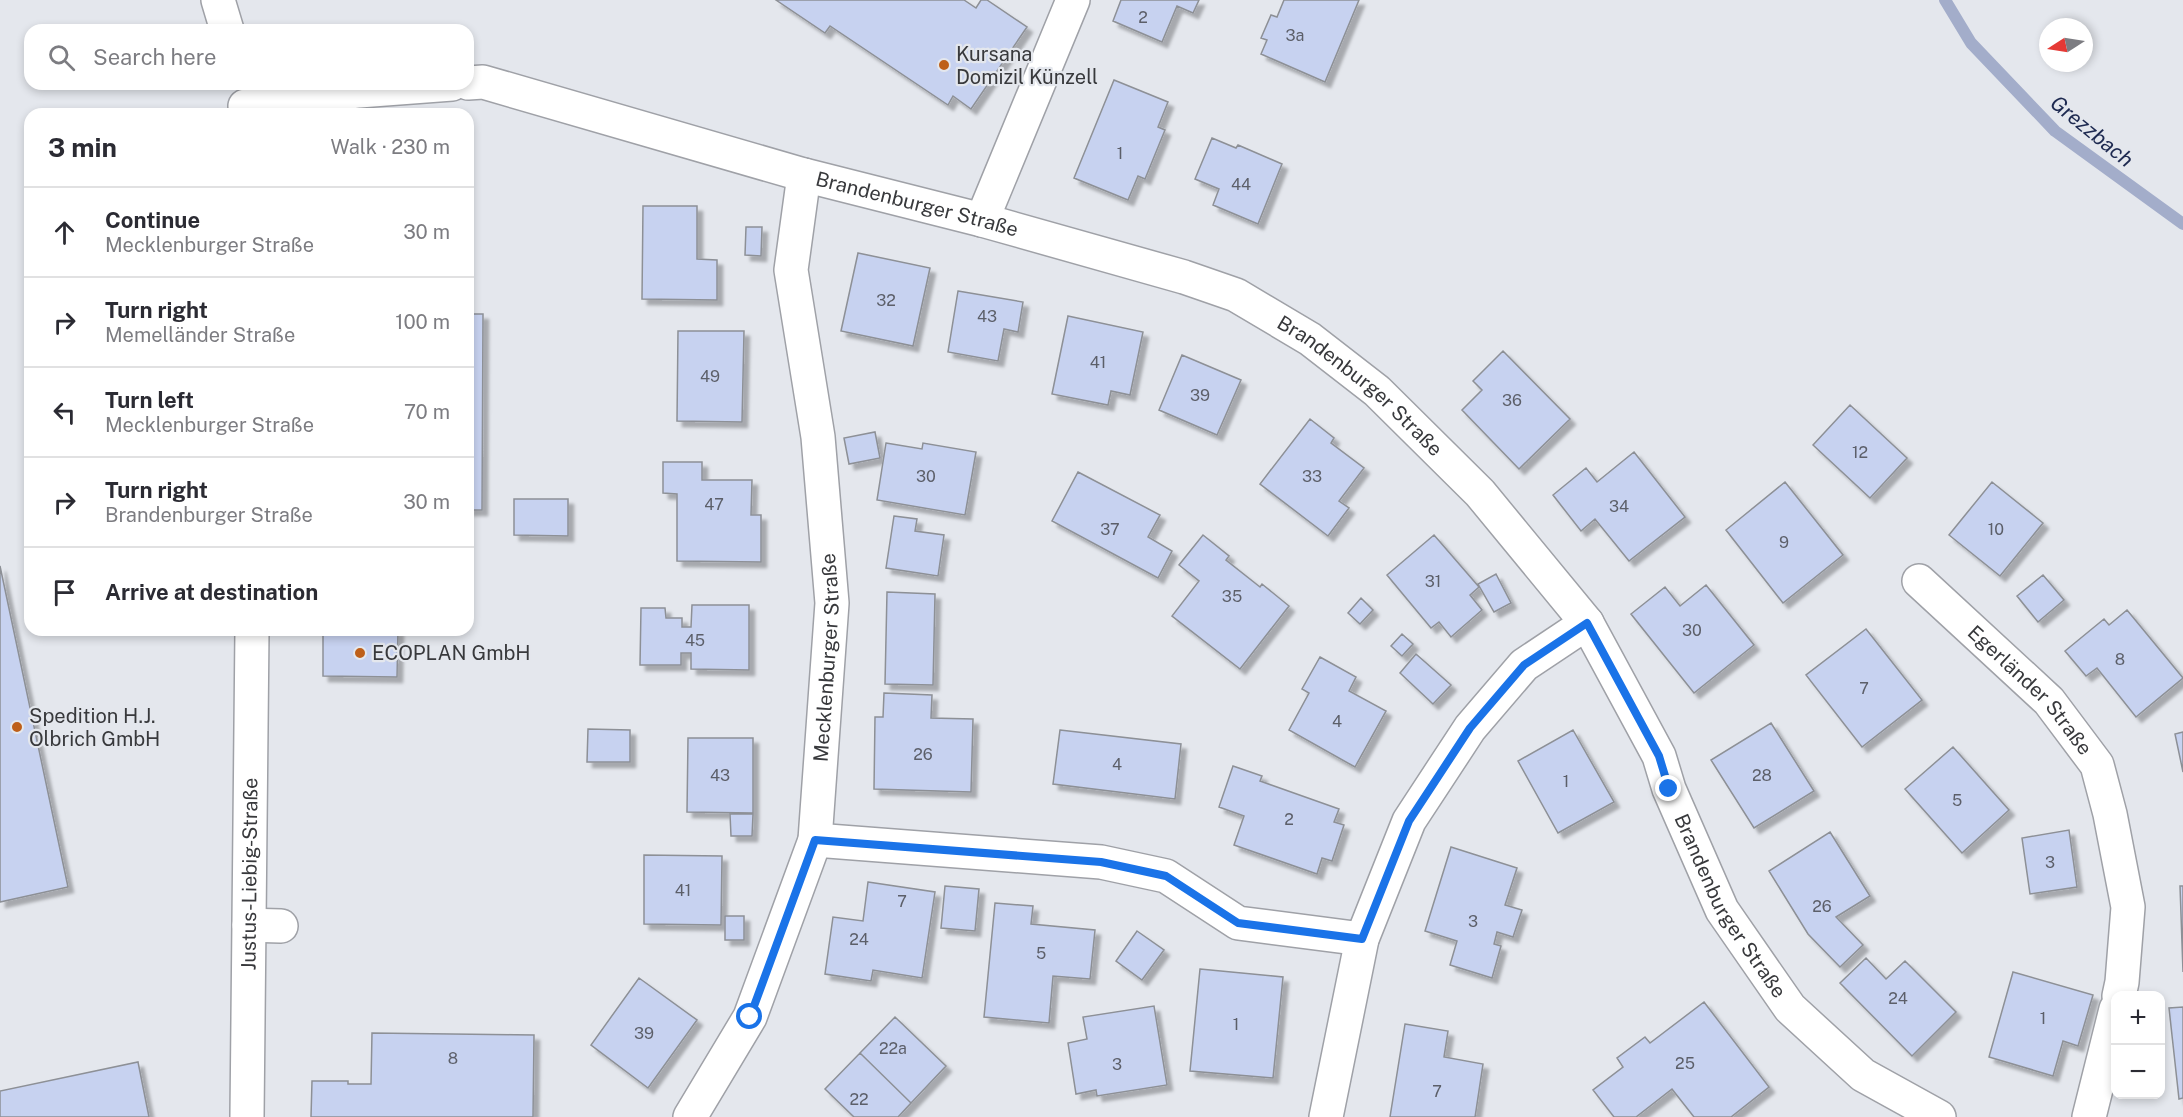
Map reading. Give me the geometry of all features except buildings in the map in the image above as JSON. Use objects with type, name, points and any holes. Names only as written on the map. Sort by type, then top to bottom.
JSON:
[{"type":"street","points":[[218,0],[225,24]]},
{"type":"street","points":[[982,220],[1073,0]]},
{"type":"street","name":"Brandenburger Straße","points":[[474,83],[483,82],[804,175],[982,220],[1184,277],[1236,295],[1310,339],[1377,391],[1480,493],[1587,623],[1659,756],[1669,789],[1722,910],[1790,1008],[1863,1075],[1940,1117]]},
{"type":"street","points":[[244,101],[371,90]]},
{"type":"street","name":"Mecklenburger Straße","points":[[690,1117],[750,1017],[815,840],[832,603],[818,437],[791,270],[804,175]]},
{"type":"street","name":"Egerländer Straße","points":[[1919,581],[2049,701],[2097,765],[2110,814],[2128,907],[2120,991]]},
{"type":"street","points":[[1326,1117],[1362,939],[1409,821],[1470,728],[1524,665],[1587,623]]},
{"type":"street","name":"Justus-Liebig-Straße","points":[[247,1117],[265,925],[252,636]]},
{"type":"street","points":[[815,840],[1101,862],[1166,876],[1238,923],[1362,939]]},
{"type":"street","points":[[2089,1117],[2111,1026]]},
{"type":"waterway","name":"Grezzbach","points":[[1945,0],[1971,43],[2055,131],[2183,224]]},
{"type":"place","name":"Kursana Domizil Künzell","points":[[944,65]]},
{"type":"place","name":"ECOPLAN GmbH","points":[[360,653]]},
{"type":"place","name":"Spedition H.J. Olbrich GmbH","points":[[17,727]]},
{"type":"route","points":[[750,1017],[815,840],[1101,862],[1166,876],[1238,923],[1362,939],[1409,821],[1470,728],[1524,665],[1587,623],[1659,756],[1669,789]]}]
